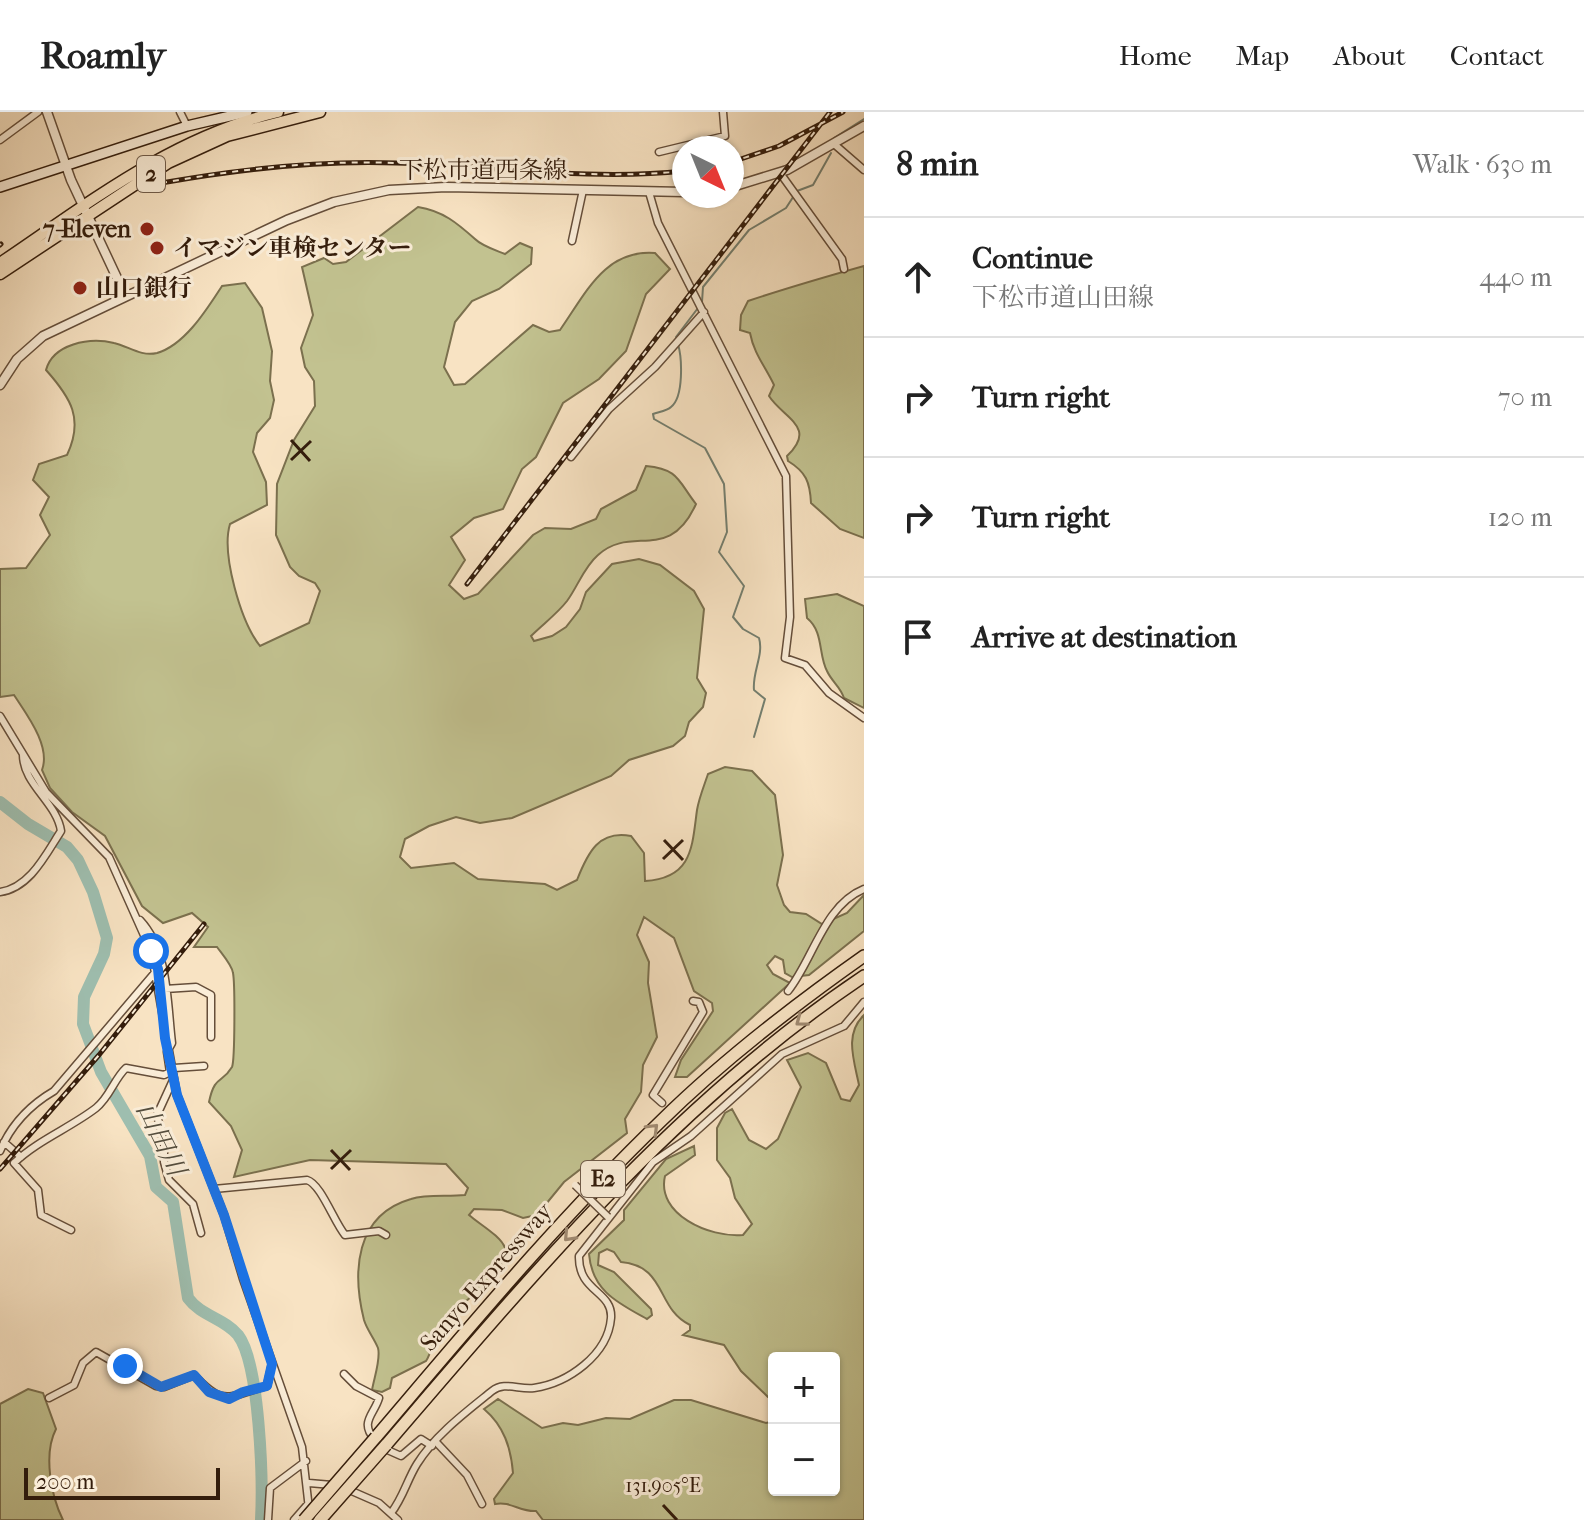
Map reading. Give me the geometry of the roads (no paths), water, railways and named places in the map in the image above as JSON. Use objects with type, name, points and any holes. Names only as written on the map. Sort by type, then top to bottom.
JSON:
[{"type":"highway","name":"2","points":[[0,274],[146,164],[194,139],[278,112]]},
{"type":"highway","name":"2","points":[[0,263],[86,210],[196,149],[261,126],[320,112]]},
{"type":"highway","name":"Sanyo Expressway","points":[[304,1520],[533,1254],[664,1118],[753,1041],[864,956]]},
{"type":"highway","name":"Sanyo Expressway","points":[[317,1520],[544,1263],[663,1139],[761,1052],[864,976]]},
{"type":"main road","points":[[0,187],[187,126],[247,112]]},
{"type":"street","points":[[0,140],[38,112]]},
{"type":"street","points":[[47,112],[65,166],[125,295]]},
{"type":"street","points":[[180,112],[187,126]]},
{"type":"street","points":[[659,152],[725,136],[723,112]]},
{"type":"street","points":[[744,184],[780,173],[864,126]]},
{"type":"street","points":[[834,144],[864,170]]},
{"type":"street","points":[[780,173],[842,259],[844,269]]},
{"type":"street","name":"下松市道西条線","points":[[0,385],[30,345],[125,295],[299,214],[334,202],[408,188],[672,192]]},
{"type":"street","points":[[572,241],[583,190]]},
{"type":"street","points":[[649,192],[652,211],[786,476],[790,617],[785,658],[805,665],[829,693],[864,718]]},
{"type":"street","points":[[571,457],[609,409],[655,367],[704,312]]},
{"type":"street","points":[[0,716],[57,805],[109,857],[158,969],[169,1050],[186,1122],[214,1189],[306,1461],[308,1504],[317,1520]]},
{"type":"street","points":[[0,892],[14,889],[28,878],[59,833],[58,819],[26,769],[23,754]]},
{"type":"street","points":[[788,991],[805,968],[826,923],[856,892],[864,889]]},
{"type":"street","points":[[71,1230],[41,1215],[38,1190],[15,1167],[21,1157],[94,1109],[126,1068],[167,1074],[172,1043],[158,952],[137,918]]},
{"type":"street","points":[[0,1151],[39,1097],[54,1091],[158,969]]},
{"type":"street","points":[[165,989],[196,987],[211,995],[211,1037]]},
{"type":"street","points":[[662,1103],[653,1095],[703,1012],[699,1002],[693,1001]]},
{"type":"street","points":[[391,1513],[416,1465],[434,1444],[495,1388],[537,1387],[560,1379],[572,1373],[600,1348],[606,1337],[610,1311],[608,1303],[586,1284],[579,1269],[579,1256],[653,1162],[691,1136],[782,1054],[844,1026],[864,1002]]},
{"type":"street","points":[[174,1068],[204,1066]]},
{"type":"street","points":[[175,1076],[160,1104],[157,1122],[169,1180],[193,1204],[201,1233]]},
{"type":"street","points":[[683,1127],[691,1136]]},
{"type":"street","points":[[4,1142],[21,1157]]},
{"type":"street","points":[[214,1189],[307,1180],[318,1186],[334,1222],[345,1235],[379,1231],[386,1235]]},
{"type":"street","points":[[575,1185],[609,1218]]},
{"type":"street","points":[[49,1398],[74,1385],[83,1363],[96,1352],[156,1386],[164,1387],[194,1375],[209,1392],[229,1399],[270,1383],[272,1364]]},
{"type":"street","points":[[344,1374],[356,1386],[379,1398],[370,1413],[367,1430],[388,1453],[401,1456],[421,1439],[434,1444],[467,1475],[482,1504]]},
{"type":"street","points":[[268,1520],[270,1488],[306,1461]]},
{"type":"street","points":[[309,1483],[343,1487],[364,1495],[398,1520]]},
{"type":"street","points":[[294,1520],[308,1504]]},
{"type":"waterway","points":[[834,138],[864,119]]},
{"type":"waterway","points":[[702,302],[703,287],[749,230],[786,208],[797,191],[813,185],[831,153]]},
{"type":"waterway","points":[[676,337],[698,308]]},
{"type":"waterway","points":[[678,344],[681,367],[678,395],[669,408],[653,414],[654,419],[705,448],[724,484],[727,532],[719,552],[744,586],[733,617],[743,629],[759,638],[760,644],[754,690],[765,699],[754,737]]},
{"type":"waterway","name":"山田川","points":[[0,802],[28,824],[67,847],[78,860],[93,892],[107,938],[104,954],[84,997],[83,1024],[101,1072],[150,1156],[156,1187],[173,1202],[188,1298],[199,1309],[232,1329],[245,1350],[258,1424],[261,1520]]},
{"type":"railway","points":[[467,584],[830,112]]},
{"type":"railway","points":[[744,158],[779,146],[843,112]]},
{"type":"railway","points":[[161,183],[249,170],[337,163],[397,163],[576,174],[672,172]]},
{"type":"railway","points":[[0,1169],[99,1055],[204,924]]},
{"type":"place","name":"7-Eleven","points":[[147,229]]},
{"type":"place","name":"イマジン車検センター","points":[[157,248]]},
{"type":"place","name":"山口銀行","points":[[80,288]]}]
